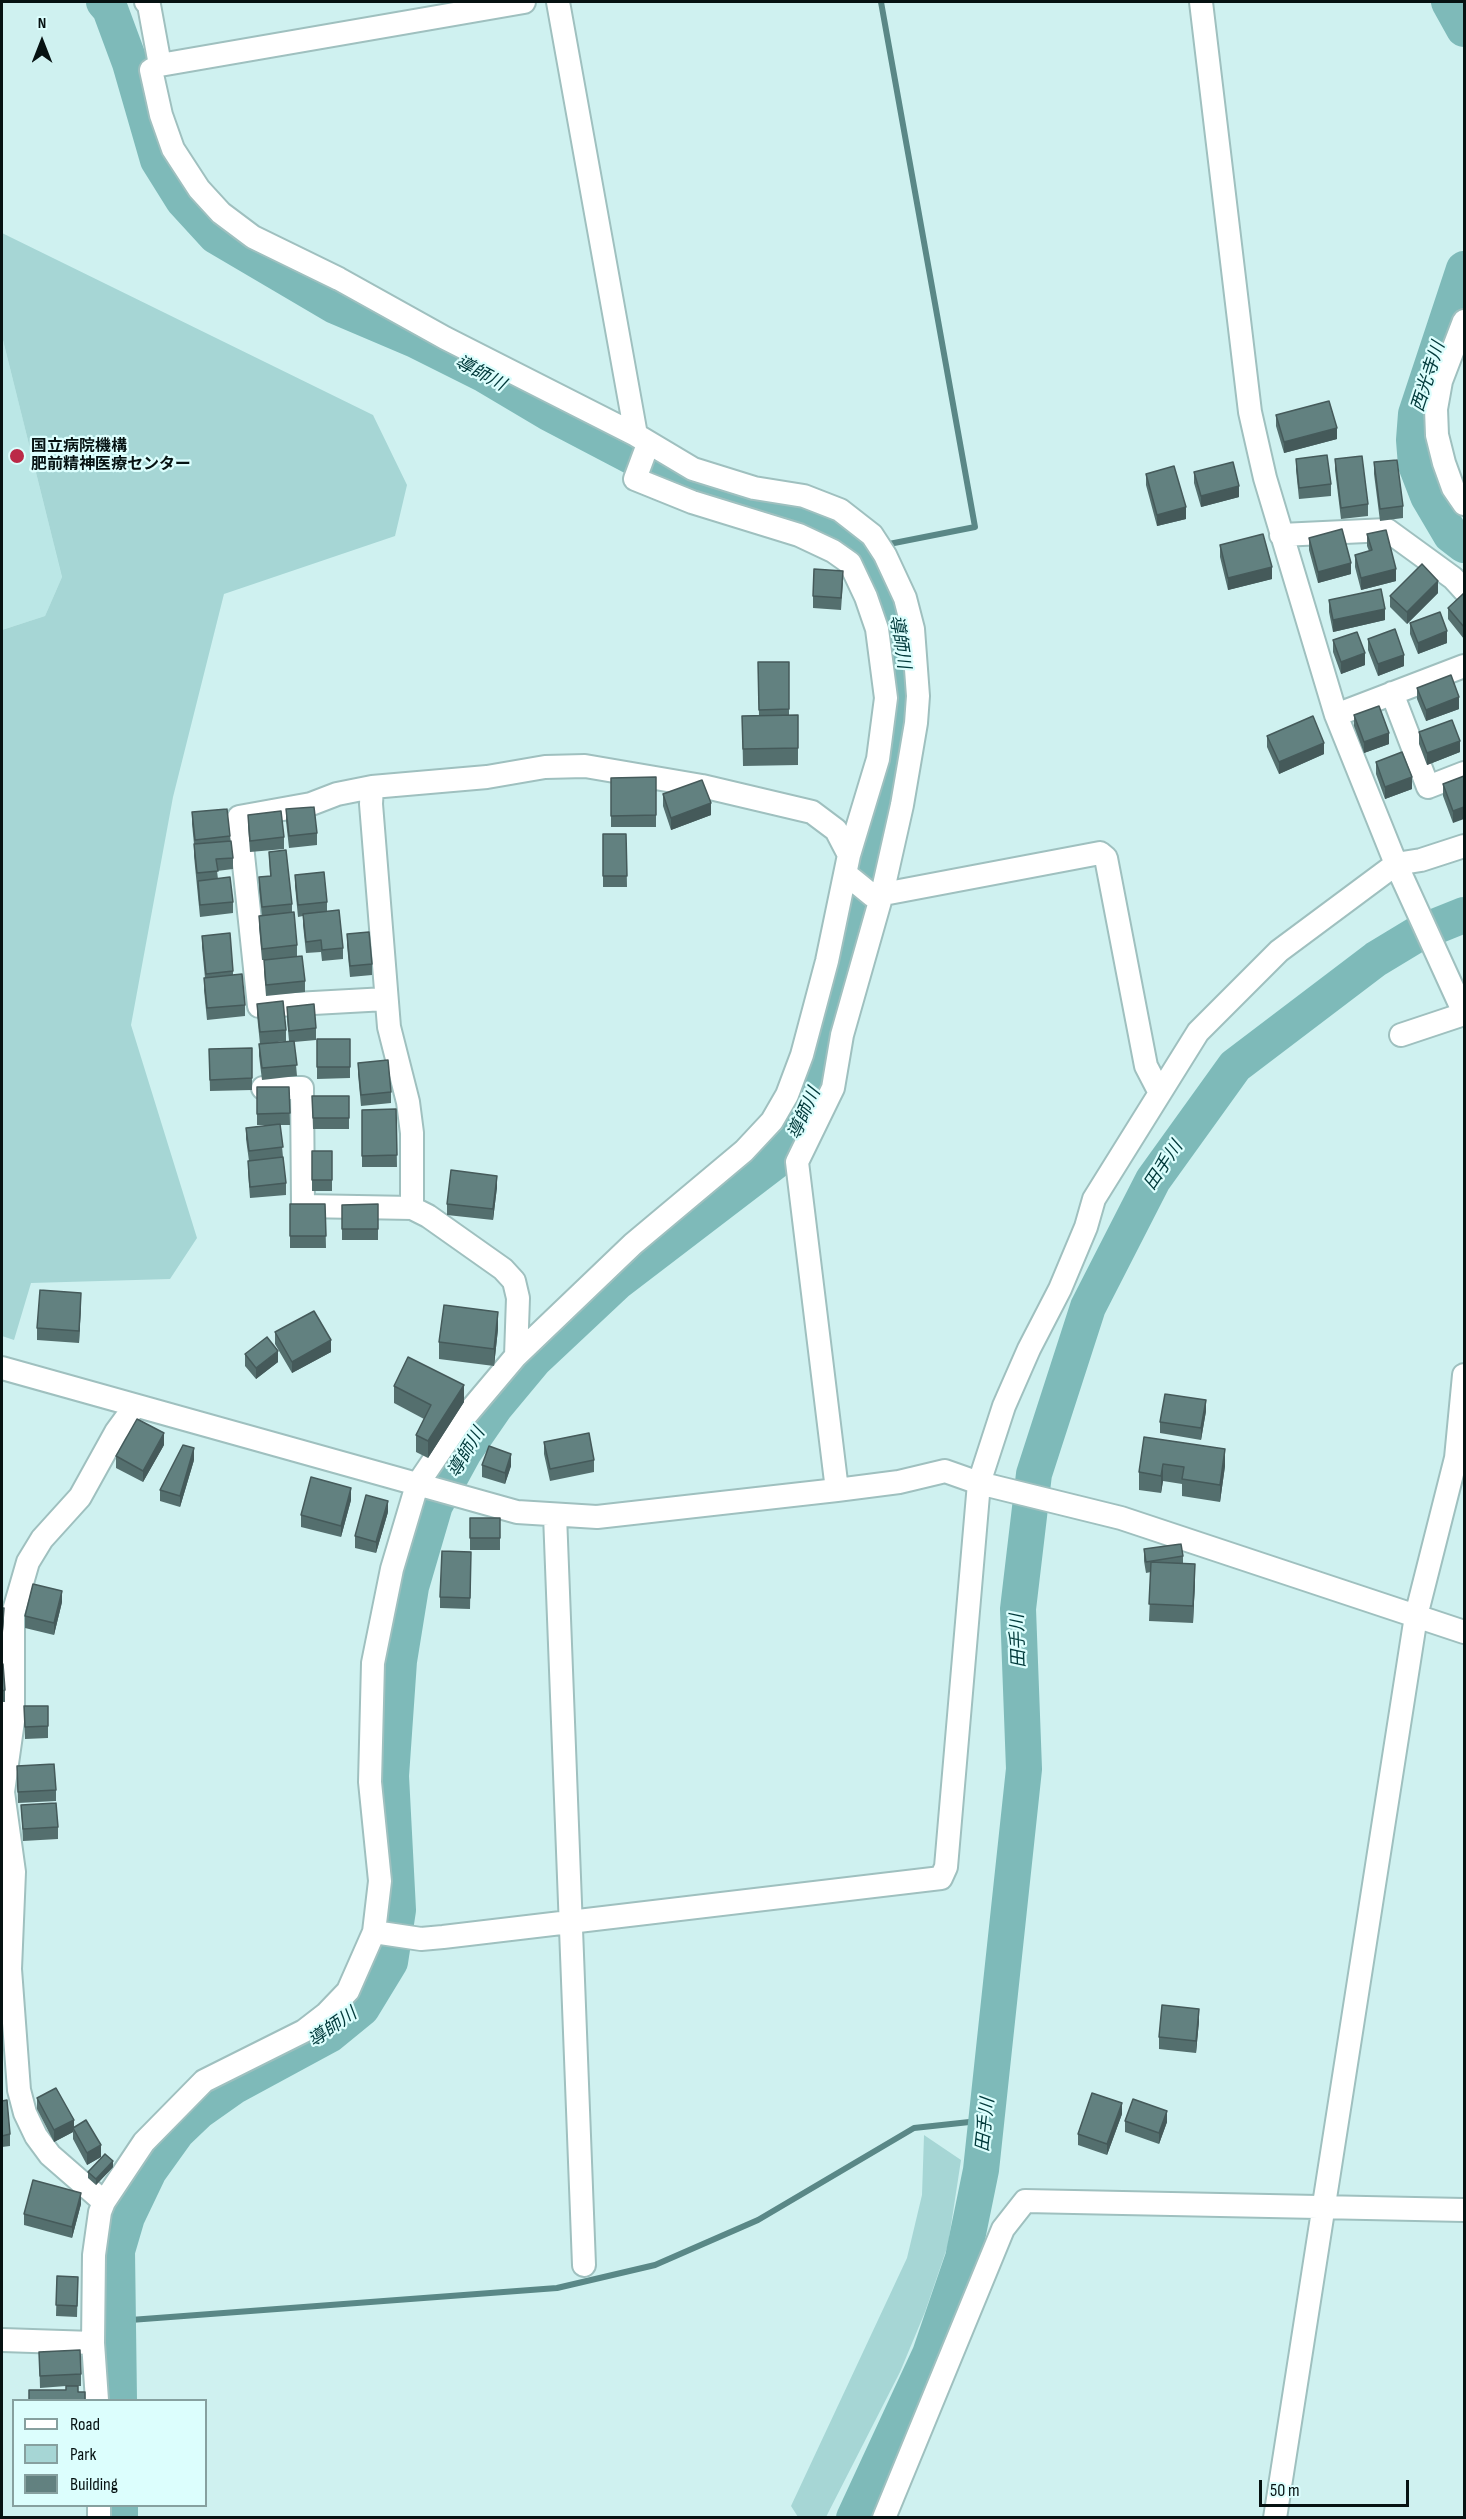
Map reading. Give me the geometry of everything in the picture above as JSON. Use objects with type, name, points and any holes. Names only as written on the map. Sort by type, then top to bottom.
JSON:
[{"type":"street","points":[[146,2],[149,5],[160,65]]},
{"type":"street","points":[[524,2],[160,65],[151,70],[160,115],[173,149],[198,189],[221,213],[253,237],[339,279],[445,338],[642,440],[693,469],[727,482],[804,496],[840,510],[872,535],[885,555],[905,597],[913,629],[918,696],[902,805],[842,1035],[833,1088],[797,1162],[837,1490]]},
{"type":"street","points":[[97,2399],[93,2343],[94,2255],[100,2212],[104,2202],[144,2142],[204,2081],[304,2031],[326,2014],[348,1991],[374,1932],[380,1881],[370,1782],[373,1663],[392,1569],[417,1485],[457,1426],[516,1356],[633,1244],[744,1151],[772,1121],[787,1095],[802,1055],[827,961],[847,865],[878,759],[886,698],[884,671],[877,630],[866,597],[850,563],[833,551],[799,535],[692,502],[635,479],[642,440],[558,2]]},
{"type":"street","points":[[1202,2],[1250,412],[1281,535],[1336,715],[1399,870],[1463,1010],[1401,1035]]},
{"type":"street","points":[[1464,321],[1441,381],[1436,409],[1437,435],[1444,463],[1453,488],[1464,504]]},
{"type":"street","points":[[1281,535],[1387,530],[1453,578],[1464,590]]},
{"type":"street","points":[[1336,715],[1464,666]]},
{"type":"street","points":[[1392,693],[1428,787],[1464,773]]},
{"type":"street","points":[[386,999],[259,1006],[239,817],[311,804],[337,794],[372,787],[487,777],[545,767],[585,766],[702,786],[812,812],[836,830],[847,865],[878,895]]},
{"type":"street","points":[[372,787],[371,804],[389,1027],[408,1102],[412,1133],[412,1208]]},
{"type":"street","points":[[374,1932],[422,1939],[941,1878],[946,1867],[978,1483],[1004,1406],[1029,1349],[1060,1289],[1086,1227],[1094,1199],[1198,1032],[1279,951],[1399,870],[1464,846]]},
{"type":"street","points":[[878,895],[1100,853],[1106,858],[1146,1065],[1160,1094]]},
{"type":"street","points":[[263,1088],[302,1088],[303,1206],[412,1208],[503,1269],[514,1281],[518,1299],[516,1356]]},
{"type":"street","points":[[2,1368],[460,1498],[517,1512],[597,1516],[899,1482],[945,1471],[978,1483],[1121,1518],[1464,1632]]},
{"type":"street","points":[[1275,2517],[1416,1616],[1456,1458],[1464,1375]]},
{"type":"street","points":[[104,2202],[50,2155],[36,2136],[25,2113],[19,2090],[6,1969],[14,1872],[3,1792],[13,1721],[13,1614],[28,1562],[42,1539],[80,1497],[116,1432],[135,1406]]},
{"type":"street","points":[[555,1515],[584,2265]]},
{"type":"street","points":[[884,2517],[1003,2229],[1025,2201],[1464,2210]]},
{"type":"street","points":[[2,2340],[93,2343]]},
{"type":"shaded area","name":"国立病院機構 肥前精神医療センター","points":[[2,336],[62,577],[45,616],[2,630]]},
{"type":"green space","points":[[2,233],[373,415],[407,485],[395,536],[224,594],[173,797],[131,1025],[197,1238],[170,1279],[31,1283],[14,1340],[2,1336],[2,630],[45,616],[62,577],[2,336]]},
{"type":"green space","points":[[924,2135],[961,2160],[948,2245],[925,2312],[900,2372],[826,2517],[798,2517],[791,2506],[907,2258],[922,2195]]},
{"type":"building","points":[[1329,401],[1337,428],[1284,442],[1276,415]]},
{"type":"building","points":[[1327,455],[1331,484],[1299,488],[1296,459]]},
{"type":"building","points":[[1362,456],[1368,504],[1341,508],[1335,459]]},
{"type":"building","points":[[1397,460],[1403,506],[1380,509],[1374,462]]},
{"type":"building","points":[[1233,462],[1239,486],[1201,496],[1194,472]]},
{"type":"building","points":[[1174,466],[1186,507],[1157,515],[1146,474]]},
{"type":"building","points":[[1342,529],[1351,563],[1318,572],[1309,538]]},
{"type":"building","points":[[1386,530],[1396,569],[1361,578],[1355,555],[1372,550],[1367,534]]},
{"type":"building","points":[[1263,534],[1272,567],[1228,578],[1220,545]]},
{"type":"building","points":[[1422,564],[1438,581],[1407,612],[1390,596]]},
{"type":"building","points":[[814,569],[843,571],[841,598],[813,596]]},
{"type":"building","points":[[1381,589],[1385,609],[1333,620],[1329,600]]},
{"type":"building","points":[[1464,593],[1464,627],[1448,608]]},
{"type":"building","points":[[1440,612],[1447,631],[1418,643],[1410,623]]},
{"type":"building","points":[[1395,629],[1404,655],[1378,664],[1368,639]]},
{"type":"building","points":[[1357,632],[1365,653],[1341,662],[1333,640]]},
{"type":"building","points":[[758,662],[789,662],[789,709],[759,710]]},
{"type":"building","points":[[1451,675],[1459,697],[1426,710],[1417,688]]},
{"type":"building","points":[[1379,706],[1389,733],[1364,742],[1354,715]]},
{"type":"building","points":[[798,715],[798,748],[743,749],[742,716]]},
{"type":"building","points":[[1313,716],[1324,743],[1279,762],[1267,736]]},
{"type":"building","points":[[1452,720],[1460,741],[1427,753],[1419,732]]},
{"type":"building","points":[[1402,752],[1412,777],[1385,787],[1376,762]]},
{"type":"building","points":[[1464,776],[1464,807],[1453,811],[1443,784]]},
{"type":"building","points":[[656,777],[656,815],[611,816],[611,778]]},
{"type":"building","points":[[702,780],[711,803],[671,818],[663,794]]},
{"type":"building","points":[[314,807],[317,833],[289,836],[286,809]]},
{"type":"building","points":[[227,809],[230,836],[195,840],[192,812]]},
{"type":"building","points":[[281,811],[284,837],[250,841],[248,815]]},
{"type":"building","points":[[603,834],[626,834],[627,876],[603,876]]},
{"type":"building","points":[[231,841],[233,858],[216,859],[218,871],[197,873],[194,844]]},
{"type":"building","points":[[286,850],[292,904],[262,907],[259,877],[271,876],[269,852]]},
{"type":"building","points":[[324,872],[327,902],[298,905],[295,875]]},
{"type":"building","points":[[230,877],[233,902],[200,905],[198,881]]},
{"type":"building","points":[[339,910],[343,948],[322,950],[321,940],[306,942],[303,914]]},
{"type":"building","points":[[294,912],[297,945],[262,949],[259,916]]},
{"type":"building","points":[[369,932],[372,964],[350,966],[347,934]]},
{"type":"building","points":[[230,933],[233,971],[206,974],[202,936]]},
{"type":"building","points":[[302,956],[305,981],[266,985],[264,960]]},
{"type":"building","points":[[242,974],[245,1005],[207,1008],[204,978]]},
{"type":"building","points":[[283,1001],[286,1030],[260,1032],[257,1004]]},
{"type":"building","points":[[314,1004],[316,1028],[289,1031],[287,1007]]},
{"type":"building","points":[[317,1039],[350,1039],[350,1067],[317,1067]]},
{"type":"building","points":[[294,1041],[297,1065],[262,1068],[259,1044]]},
{"type":"building","points":[[252,1048],[252,1078],[210,1080],[209,1049]]},
{"type":"building","points":[[388,1060],[391,1092],[361,1095],[358,1063]]},
{"type":"building","points":[[257,1087],[289,1087],[290,1113],[257,1114]]},
{"type":"building","points":[[312,1096],[349,1096],[349,1118],[313,1118]]},
{"type":"building","points":[[396,1109],[397,1155],[362,1156],[362,1110]]},
{"type":"building","points":[[280,1124],[283,1147],[249,1151],[246,1128]]},
{"type":"building","points":[[312,1151],[332,1151],[332,1180],[312,1180]]},
{"type":"building","points":[[283,1157],[286,1183],[250,1187],[248,1161]]},
{"type":"building","points":[[451,1170],[497,1176],[493,1209],[447,1204]]},
{"type":"building","points":[[290,1204],[325,1204],[326,1236],[290,1236]]},
{"type":"building","points":[[378,1204],[378,1229],[342,1229],[342,1205]]},
{"type":"building","points":[[40,1290],[81,1293],[79,1331],[37,1328]]},
{"type":"building","points":[[444,1305],[498,1312],[494,1349],[439,1342]]},
{"type":"building","points":[[314,1311],[331,1340],[292,1362],[275,1332]]},
{"type":"building","points":[[267,1337],[278,1351],[256,1368],[245,1354]]},
{"type":"building","points":[[408,1357],[464,1385],[428,1441],[416,1435],[431,1405],[394,1386]]},
{"type":"building","points":[[1165,1394],[1206,1400],[1201,1428],[1160,1422]]},
{"type":"building","points":[[137,1419],[164,1433],[143,1471],[116,1456]]},
{"type":"building","points":[[589,1433],[594,1460],[550,1469],[544,1442]]},
{"type":"building","points":[[1144,1437],[1225,1449],[1220,1485],[1182,1479],[1184,1467],[1163,1464],[1161,1476],[1139,1472]]},
{"type":"building","points":[[183,1445],[194,1448],[180,1496],[160,1490]]},
{"type":"building","points":[[489,1446],[511,1454],[505,1473],[482,1465]]},
{"type":"building","points":[[311,1477],[351,1488],[341,1526],[301,1515]]},
{"type":"building","points":[[366,1495],[388,1501],[376,1542],[355,1536]]},
{"type":"building","points":[[470,1518],[500,1518],[500,1538],[470,1538]]},
{"type":"building","points":[[1181,1544],[1183,1556],[1146,1562],[1144,1549]]},
{"type":"building","points":[[442,1551],[471,1552],[470,1598],[440,1597]]},
{"type":"building","points":[[1151,1562],[1195,1564],[1193,1606],[1149,1604]]},
{"type":"building","points":[[33,1584],[62,1591],[54,1623],[25,1616]]},
{"type":"building","points":[[2,1608],[4,1608],[2,1634]]},
{"type":"building","points":[[2,1664],[5,1690],[2,1691]]},
{"type":"building","points":[[24,1706],[48,1706],[48,1726],[25,1727]]},
{"type":"building","points":[[54,1764],[56,1790],[18,1792],[17,1766]]},
{"type":"building","points":[[56,1803],[58,1827],[23,1829],[21,1805]]},
{"type":"building","points":[[1162,2005],[1199,2009],[1196,2041],[1159,2037]]},
{"type":"building","points":[[56,2088],[74,2120],[54,2130],[37,2098]]},
{"type":"building","points":[[1092,2093],[1122,2103],[1107,2144],[1078,2134]]},
{"type":"building","points":[[1133,2099],[1167,2111],[1159,2133],[1125,2121]]},
{"type":"building","points":[[7,2100],[10,2134],[2,2136],[2,2101]]},
{"type":"building","points":[[86,2120],[101,2145],[87,2153],[73,2128]]},
{"type":"building","points":[[105,2154],[113,2161],[96,2179],[88,2172]]},
{"type":"building","points":[[33,2180],[81,2193],[72,2227],[24,2214]]},
{"type":"building","points":[[57,2276],[78,2277],[77,2306],[56,2305]]},
{"type":"building","points":[[80,2350],[81,2374],[40,2376],[39,2352]]},
{"type":"building","points":[[66,2386],[78,2386],[78,2392],[85,2392],[85,2399],[29,2399],[29,2390],[66,2390]]},
{"type":"waterway","name":"導師川","points":[[104,2],[110,9],[130,63],[158,160],[183,200],[216,236],[335,306],[415,340],[485,375],[549,413],[675,479],[738,506],[817,526],[861,550],[898,615],[906,686],[899,737],[879,818],[870,873],[852,941],[820,1084],[798,1138],[777,1160],[616,1283],[535,1359],[495,1407],[464,1452],[435,1505],[411,1587],[399,1661],[391,1776],[398,1910],[390,1962],[362,2008],[329,2035],[233,2087],[199,2111],[177,2132],[149,2171],[127,2217],[117,2251],[119,2399]]},
{"type":"waterway","points":[[881,2],[975,527],[884,545]]},
{"type":"waterway","name":"西光寺川","points":[[1449,2],[1464,29]]},
{"type":"waterway","name":"西光寺川","points":[[1464,269],[1416,414],[1414,440],[1416,465],[1428,496],[1451,535],[1464,545]]},
{"type":"waterway","points":[[861,550],[874,547]]},
{"type":"waterway","name":"田手川","points":[[854,2518],[930,2354],[963,2258],[981,2170],[1024,1769],[1018,1609],[1034,1474],[1088,1307],[1153,1180],[1235,1066],[1376,959],[1419,933],[1464,915]]},
{"type":"waterway","points":[[117,2321],[557,2288],[655,2265],[758,2220],[914,2128],[988,2120]]},
{"type":"waterway","name":"導師川","points":[[120,2507],[120,2518]]},
{"type":"place","name":"国立病院機構 肥前精神医療センター","points":[[17,456]]}]
